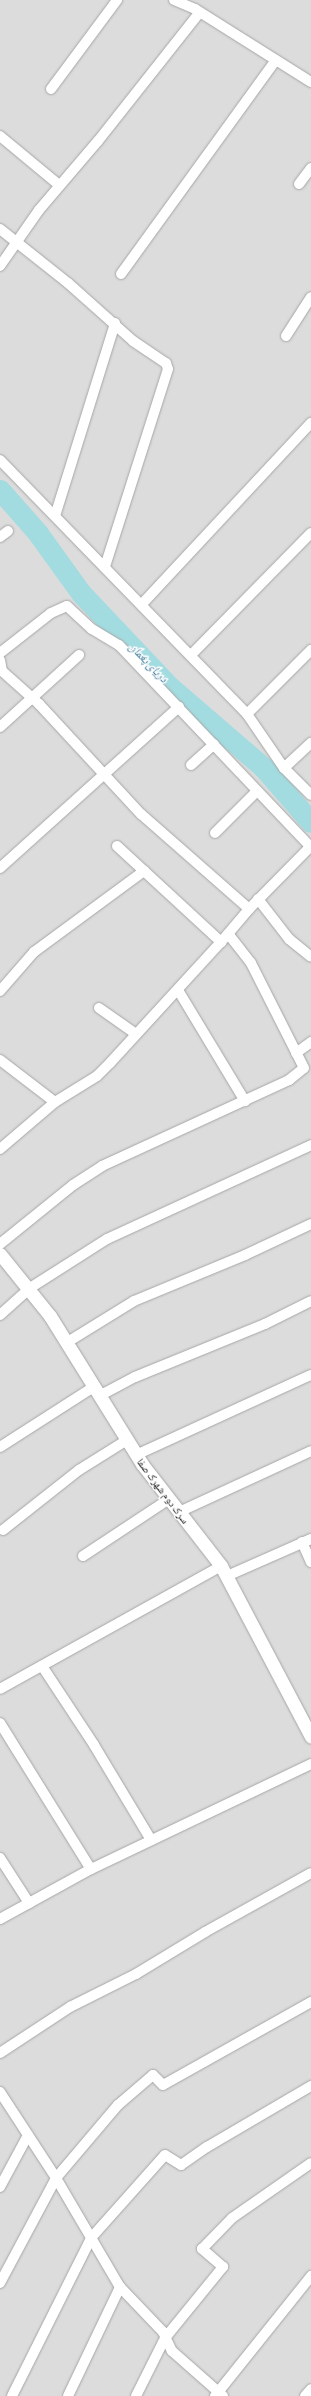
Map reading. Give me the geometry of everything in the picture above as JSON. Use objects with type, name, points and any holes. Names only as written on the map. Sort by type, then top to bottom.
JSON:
[{"type":"street","points":[[51,89],[117,0]]},
{"type":"street","points":[[180,1],[311,82]]},
{"type":"street","points":[[0,266],[59,186],[98,141],[200,12]]},
{"type":"street","points":[[121,274],[276,60]]},
{"type":"street","points":[[1,139],[59,186]]},
{"type":"street","points":[[299,184],[311,168]]},
{"type":"street","points":[[0,229],[115,323],[133,341],[163,360],[168,369],[105,567]]},
{"type":"street","points":[[286,336],[311,297]]},
{"type":"street","points":[[55,516],[115,323]]},
{"type":"street","points":[[142,604],[311,423]]},
{"type":"street","points":[[0,460],[142,604],[247,714],[284,768],[311,795]]},
{"type":"street","points":[[191,656],[311,533]]},
{"type":"street","points":[[0,653],[51,613],[67,606],[92,629],[119,645],[310,847],[258,899],[178,990],[97,1076],[55,1102],[0,1149]]},
{"type":"street","points":[[247,714],[311,650]]},
{"type":"street","points":[[0,727],[79,656]]},
{"type":"street","points":[[0,660],[2,671],[32,698],[141,814],[249,909]]},
{"type":"street","points":[[0,868],[105,776],[179,707]]},
{"type":"street","points":[[284,768],[311,743]]},
{"type":"street","points":[[191,765],[214,744]]},
{"type":"street","points":[[215,833],[257,791]]},
{"type":"street","points":[[117,846],[221,942]]},
{"type":"street","points":[[0,990],[34,952],[144,871]]},
{"type":"street","points":[[258,899],[289,938],[311,957]]},
{"type":"street","points":[[0,1244],[73,1185],[102,1166],[245,1101],[299,1074],[304,1068],[251,963],[228,934]]},
{"type":"street","points":[[178,990],[245,1101]]},
{"type":"street","points":[[99,1008],[136,1034]]},
{"type":"street","points":[[296,1053],[311,1042]]},
{"type":"street","points":[[0,1060],[55,1102]]},
{"type":"street","points":[[0,1315],[30,1288],[108,1238],[311,1145]]},
{"type":"street","points":[[66,1343],[134,1302],[245,1255],[311,1224]]},
{"type":"street","name":"سرک دوم شهرک صفا","points":[[0,1254],[30,1288],[98,1391],[136,1455],[224,1571],[311,1737]]},
{"type":"street","points":[[0,1447],[98,1391],[265,1324],[311,1301]]},
{"type":"street","points":[[136,1455],[311,1375]]},
{"type":"street","points":[[2,1530],[79,1470],[128,1440]]},
{"type":"street","points":[[179,1512],[311,1451]]},
{"type":"street","points":[[83,1556],[169,1499]]},
{"type":"street","points":[[0,1689],[224,1571],[307,1541],[311,1562]]},
{"type":"street","points":[[42,1666],[94,1745],[151,1840]]},
{"type":"street","points":[[0,1723],[91,1869]]},
{"type":"street","points":[[0,1919],[91,1869],[311,1764]]},
{"type":"street","points":[[0,1858],[28,1903]]},
{"type":"street","points":[[0,2052],[70,2007],[136,1974],[205,1932],[311,1873]]},
{"type":"street","points":[[0,2283],[56,2178],[118,2105],[153,2075],[163,2085],[311,2002]]},
{"type":"street","points":[[12,2396],[91,2238],[165,2155],[181,2166],[207,2147],[311,2086]]},
{"type":"street","points":[[0,2092],[56,2178],[120,2287],[163,2332],[172,2351],[218,2394],[311,2276]]},
{"type":"street","points":[[0,2187],[28,2135]]},
{"type":"street","points":[[136,2396],[165,2338],[223,2267],[202,2249],[232,2218],[311,2163]]},
{"type":"street","points":[[68,2396],[120,2287]]},
{"type":"street","points":[[305,2396],[311,2389]]},
{"type":"shaded area","points":[[0,0],[311,0],[311,2396],[0,2396]]},
{"type":"waterway","name":"دریای پغمان","points":[[0,490],[37,532],[81,593],[170,687],[263,767],[311,822]]}]
